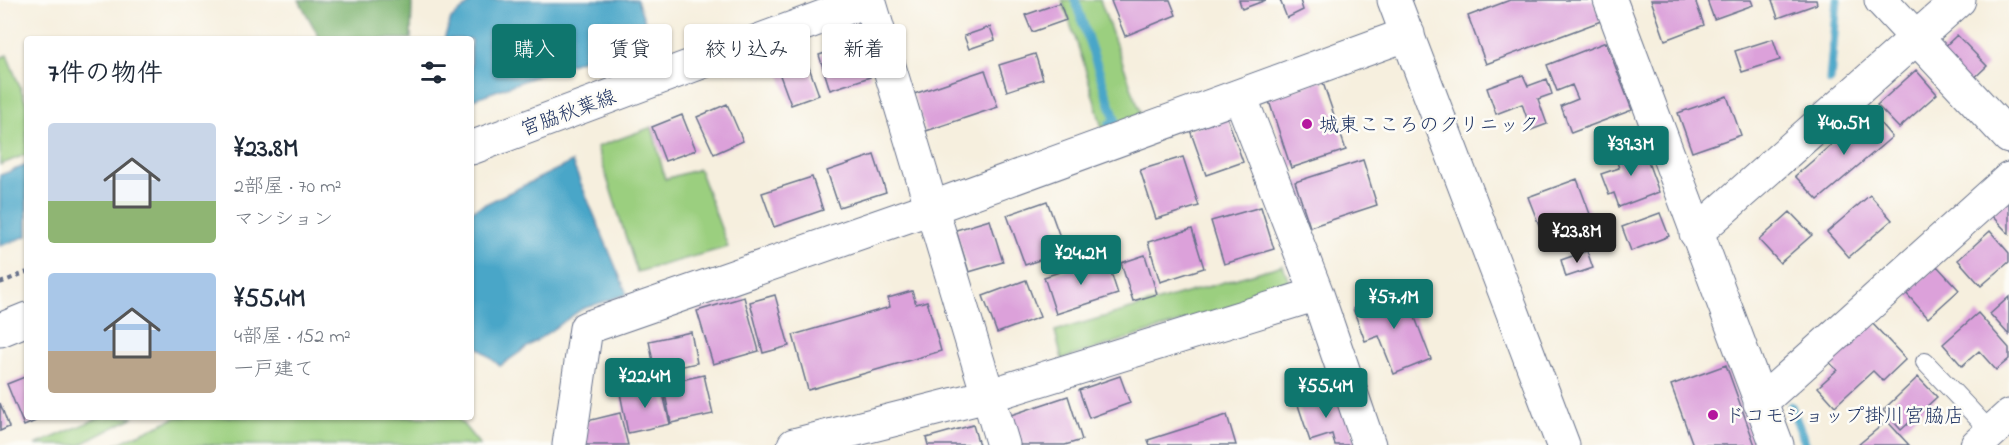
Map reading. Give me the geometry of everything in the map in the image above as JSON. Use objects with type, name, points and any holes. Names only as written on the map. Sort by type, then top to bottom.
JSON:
[{"type":"street","name":"宮脇秋葉線","points":[[474,147],[868,0]]},
{"type":"street","points":[[868,0],[1003,445]]},
{"type":"street","points":[[1394,0],[1563,445]]},
{"type":"street","points":[[1610,0],[1777,445]]},
{"type":"street","points":[[1881,0],[2009,137]]},
{"type":"street","points":[[1696,233],[1959,0]]},
{"type":"street","points":[[568,445],[586,328],[931,208],[1408,34]]},
{"type":"street","points":[[1240,96],[1317,294],[1369,445]]},
{"type":"street","points":[[1760,402],[2009,179]]},
{"type":"street","points":[[794,445],[987,396],[1317,294]]},
{"type":"street","points":[[0,330],[24,320]]},
{"type":"lane","points":[[1925,362],[1992,431]]},
{"type":"path","points":[[0,283],[24,273]]},
{"type":"green space","points":[[299,0],[412,0],[411,36],[318,36]]},
{"type":"green space","points":[[1062,0],[1100,0],[1141,114],[1102,128],[1084,64]]},
{"type":"green space","points":[[7,55],[24,98],[24,155],[0,165],[0,58]]},
{"type":"green space","points":[[652,127],[665,179],[699,169],[728,247],[637,272],[597,147]]},
{"type":"green space","points":[[1283,265],[1291,288],[1062,359],[1055,331]]},
{"type":"green space","points":[[94,420],[128,420],[80,445],[35,445]]},
{"type":"green space","points":[[170,420],[459,420],[480,445],[114,445]]},
{"type":"water","points":[[474,0],[637,0],[646,24],[588,24],[588,58],[576,62],[576,24],[492,24],[492,78],[532,78],[474,99],[474,36],[445,36],[451,19]]},
{"type":"water","points":[[572,162],[627,294],[582,309],[500,366],[474,344],[474,210]]},
{"type":"water","points":[[24,166],[24,237],[0,246],[0,175]]},
{"type":"building","points":[[1170,0],[1176,15],[1125,36],[1111,1]]},
{"type":"building","points":[[1239,0],[1266,0],[1242,9]]},
{"type":"building","points":[[1280,0],[1300,0],[1303,10],[1287,18]]},
{"type":"building","points":[[1510,0],[1593,0],[1601,21],[1486,64],[1468,16]]},
{"type":"building","points":[[1651,0],[1695,0],[1704,25],[1665,40]]},
{"type":"building","points":[[1707,0],[1751,0],[1753,5],[1714,19]]},
{"type":"building","points":[[1772,0],[1816,0],[1817,4],[1778,18]]},
{"type":"building","points":[[1060,3],[1066,20],[1032,32],[1025,15]]},
{"type":"building","points":[[990,27],[995,40],[969,49],[964,36]]},
{"type":"building","points":[[1957,35],[1987,66],[1968,84],[1938,53]]},
{"type":"building","points":[[1773,39],[1780,60],[1742,72],[1735,51]]},
{"type":"building","points":[[1606,42],[1632,110],[1571,133],[1561,106],[1578,99],[1572,85],[1557,91],[1547,65]]},
{"type":"building","points":[[1035,54],[1043,79],[1007,91],[999,65]]},
{"type":"building","points":[[810,70],[819,95],[791,105],[781,78],[810,78]]},
{"type":"building","points":[[985,70],[998,107],[926,131],[914,94]]},
{"type":"building","points":[[1916,70],[1937,94],[1899,128],[1877,105]]},
{"type":"building","points":[[1523,75],[1528,86],[1547,79],[1552,94],[1538,99],[1547,124],[1531,130],[1522,104],[1496,114],[1487,88]]},
{"type":"building","points":[[826,78],[867,78],[830,90]]},
{"type":"building","name":"城東こころのクリニック","points":[[1322,80],[1346,150],[1291,168],[1268,98]]},
{"type":"building","points":[[1727,96],[1741,135],[1692,152],[1678,113]]},
{"type":"building","points":[[727,104],[743,141],[714,154],[697,117]]},
{"type":"building","points":[[1870,111],[1892,137],[1818,200],[1795,176]]},
{"type":"building","points":[[682,115],[696,150],[665,161],[652,127]]},
{"type":"building","points":[[1227,117],[1243,162],[1206,175],[1190,130]]},
{"type":"building","points":[[1641,143],[1659,192],[1619,207],[1614,193],[1609,195],[1601,174],[1619,168],[1614,153]]},
{"type":"building","points":[[874,155],[886,192],[839,207],[827,171]]},
{"type":"building","points":[[1183,157],[1199,206],[1156,219],[1140,170]]},
{"type":"building","points":[[1363,160],[1377,205],[1310,227],[1295,182]]},
{"type":"building","points":[[812,177],[823,210],[774,227],[762,193]]},
{"type":"building","points":[[1577,179],[1590,214],[1543,235],[1528,197]]},
{"type":"building","points":[[1870,195],[1892,220],[1849,257],[1827,232]]},
{"type":"building","points":[[2009,198],[2009,234],[1991,215]]},
{"type":"building","points":[[1047,201],[1065,251],[1025,265],[1007,215]]},
{"type":"building","points":[[1261,207],[1274,249],[1224,264],[1211,221]]},
{"type":"building","points":[[1790,212],[1812,235],[1780,263],[1759,240]]},
{"type":"building","points":[[1660,213],[1669,236],[1631,251],[1622,227]]},
{"type":"building","points":[[990,220],[1003,262],[969,272],[956,230]]},
{"type":"building","points":[[1192,229],[1204,268],[1160,282],[1148,242]]},
{"type":"building","points":[[1990,231],[2009,253],[2009,262],[1981,286],[1958,260]]},
{"type":"building","points":[[1587,251],[1593,268],[1566,277],[1561,260]]},
{"type":"building","points":[[1145,255],[1157,294],[1133,301],[1121,263]]},
{"type":"building","points":[[1106,257],[1118,294],[1056,314],[1044,277]]},
{"type":"building","points":[[1937,266],[1959,290],[1928,318],[1906,293]]},
{"type":"building","points":[[1026,280],[1040,317],[997,333],[983,296]]},
{"type":"building","points":[[1404,289],[1431,359],[1394,374],[1379,336],[1365,341],[1353,309]]},
{"type":"building","points":[[912,291],[916,304],[927,301],[941,351],[808,390],[793,335],[890,307],[888,298]]},
{"type":"building","points":[[775,295],[789,346],[763,353],[750,302]]},
{"type":"building","points":[[744,297],[759,351],[713,364],[697,311]]},
{"type":"building","points":[[2009,297],[2009,335],[1990,314]]},
{"type":"building","points":[[1978,313],[2009,348],[2009,359],[1996,370],[1979,351],[1962,366],[1943,344]]},
{"type":"building","points":[[1870,321],[1906,359],[1883,381],[1873,371],[1835,406],[1818,387],[1837,370],[1827,360]]},
{"type":"building","points":[[691,332],[697,363],[655,372],[649,341]]},
{"type":"building","name":"ドコモショップ掛川宮脇店","points":[[1726,365],[1755,445],[1693,445],[1671,385]]},
{"type":"building","points":[[704,375],[713,414],[671,423],[663,384]]},
{"type":"building","points":[[1120,376],[1130,403],[1089,418],[1079,390]]},
{"type":"building","points":[[24,377],[24,420],[38,420],[24,426],[7,384]]},
{"type":"building","points":[[1918,377],[1937,397],[1901,430],[1883,410]]},
{"type":"building","points":[[661,385],[670,424],[628,433],[620,393]]},
{"type":"building","points":[[1319,392],[1322,401],[1341,396],[1356,445],[1335,445],[1332,434],[1310,441],[1296,399]]},
{"type":"building","points":[[1068,396],[1082,440],[1065,445],[1020,445],[1011,415]]},
{"type":"building","points":[[0,403],[9,427],[0,431]]},
{"type":"building","points":[[620,413],[628,445],[584,445],[587,421]]},
{"type":"building","points":[[1227,415],[1236,445],[1150,445],[1148,440]]},
{"type":"building","points":[[1887,421],[1909,445],[1858,445]]},
{"type":"building","points":[[973,425],[979,445],[928,445],[926,438]]},
{"type":"waterway","points":[[1075,0],[1116,122],[1109,124]]},
{"type":"waterway","points":[[1830,80],[1837,0]]},
{"type":"waterway","points":[[1791,406],[1806,445]]},
{"type":"place","name":"城東こころのクリニック","points":[[1307,124]]},
{"type":"place","name":"ドコモショップ掛川宮脇店","points":[[1713,415]]}]
